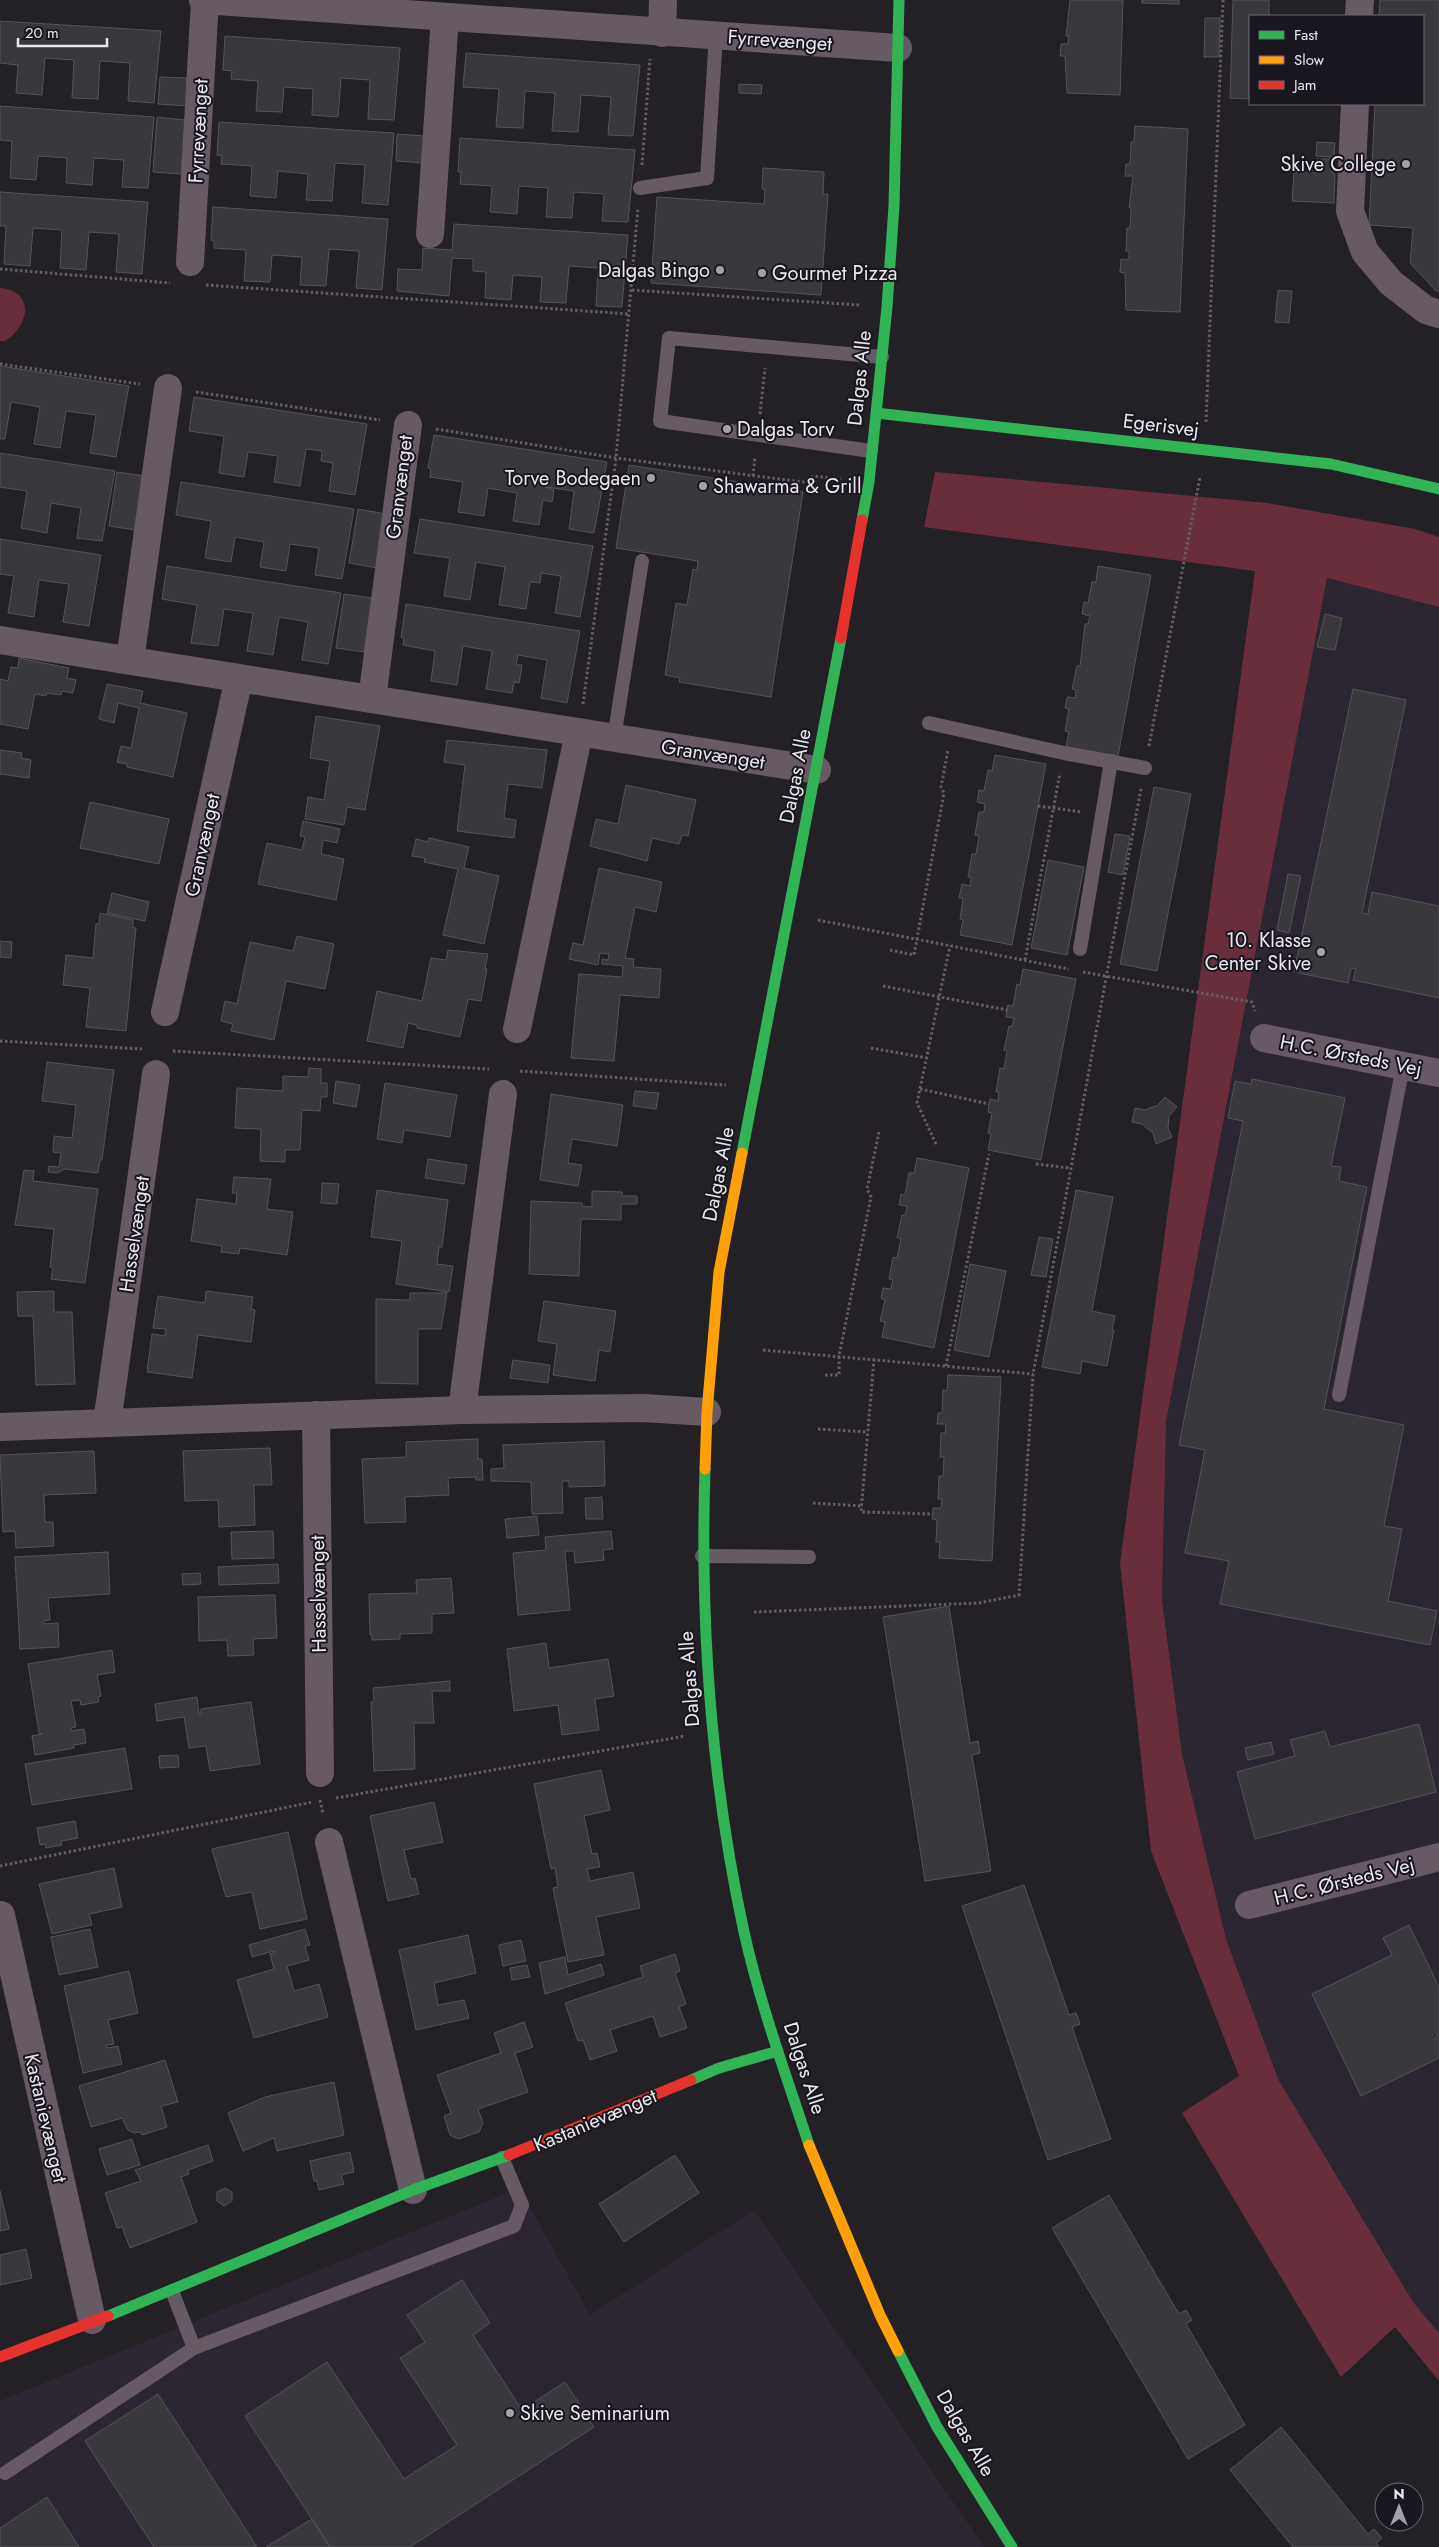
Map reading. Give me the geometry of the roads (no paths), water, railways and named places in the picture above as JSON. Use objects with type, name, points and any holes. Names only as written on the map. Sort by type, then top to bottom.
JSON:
[{"type":"street","name":"Fyrrevænget","points":[[189,277],[204,0],[299,3],[657,32],[898,48]]},
{"type":"street","points":[[657,32],[663,0]]},
{"type":"street","name":"Dalgas Alle","points":[[899,0],[894,206],[887,307],[869,482],[817,770],[719,1272],[707,1412],[702,1556],[712,1731],[726,1838],[744,1932],[778,2050],[811,2152],[880,2316],[937,2427],[1012,2547]]},
{"type":"street","points":[[1359,15],[1360,0]]},
{"type":"street","points":[[430,234],[445,16]]},
{"type":"street","points":[[1355,105],[1350,211],[1365,252],[1391,284],[1426,310],[1439,314]]},
{"type":"street","points":[[130,660],[168,388]]},
{"type":"street","name":"Egerisvej","points":[[876,413],[1161,443],[1331,464],[1439,489]]},
{"type":"street","name":"Granvænget","points":[[372,699],[408,425]]},
{"type":"street","name":"Granvænget","points":[[0,640],[817,770]]},
{"type":"street","name":"Granvænget","points":[[166,1012],[239,678]]},
{"type":"street","points":[[517,1029],[579,732]]},
{"type":"street","name":"H.C. Ørsteds Vej","points":[[1264,1038],[1439,1073]]},
{"type":"street","name":"Hasselvænget","points":[[107,1423],[157,1062]]},
{"type":"street","points":[[462,1410],[504,1082]]},
{"type":"street","points":[[0,1427],[462,1410],[643,1408],[707,1412]]},
{"type":"street","name":"Hasselvænget","points":[[316,1415],[320,1773]]},
{"type":"street","points":[[328,1842],[413,2190]]},
{"type":"street","name":"H.C. Ørsteds Vej","points":[[1250,1905],[1439,1857]]},
{"type":"street","name":"Kastanievænget","points":[[0,1915],[92,2320]]},
{"type":"street","name":"Kastanievænget","points":[[0,2357],[92,2320],[172,2291],[413,2190],[502,2158],[719,2068],[778,2050]]},
{"type":"lane","points":[[640,188],[707,178],[716,35]]},
{"type":"lane","points":[[872,451],[660,421],[669,338],[882,357]]},
{"type":"lane","points":[[614,738],[642,561]]},
{"type":"lane","points":[[929,723],[1064,753],[1145,768]]},
{"type":"lane","points":[[1080,949],[1111,761]]},
{"type":"lane","points":[[1339,1395],[1404,1066]]},
{"type":"lane","points":[[702,1556],[809,1557]]},
{"type":"lane","points":[[5,2473],[194,2348],[514,2226],[522,2204],[502,2158]]},
{"type":"lane","points":[[172,2291],[194,2348]]},
{"type":"place","name":"Skive College","points":[[1406,164]]},
{"type":"place","name":"Dalgas Bingo","points":[[720,270]]},
{"type":"place","name":"Gourmet Pizza","points":[[762,273]]},
{"type":"place","name":"Dalgas Torv","points":[[727,429]]},
{"type":"place","name":"Torve Bodegaen","points":[[651,478]]},
{"type":"place","name":"Shawarma & Grill","points":[[703,486]]},
{"type":"place","name":"10. Klasse Center Skive","points":[[1321,952]]},
{"type":"place","name":"Skive Seminarium","points":[[510,2413]]}]
